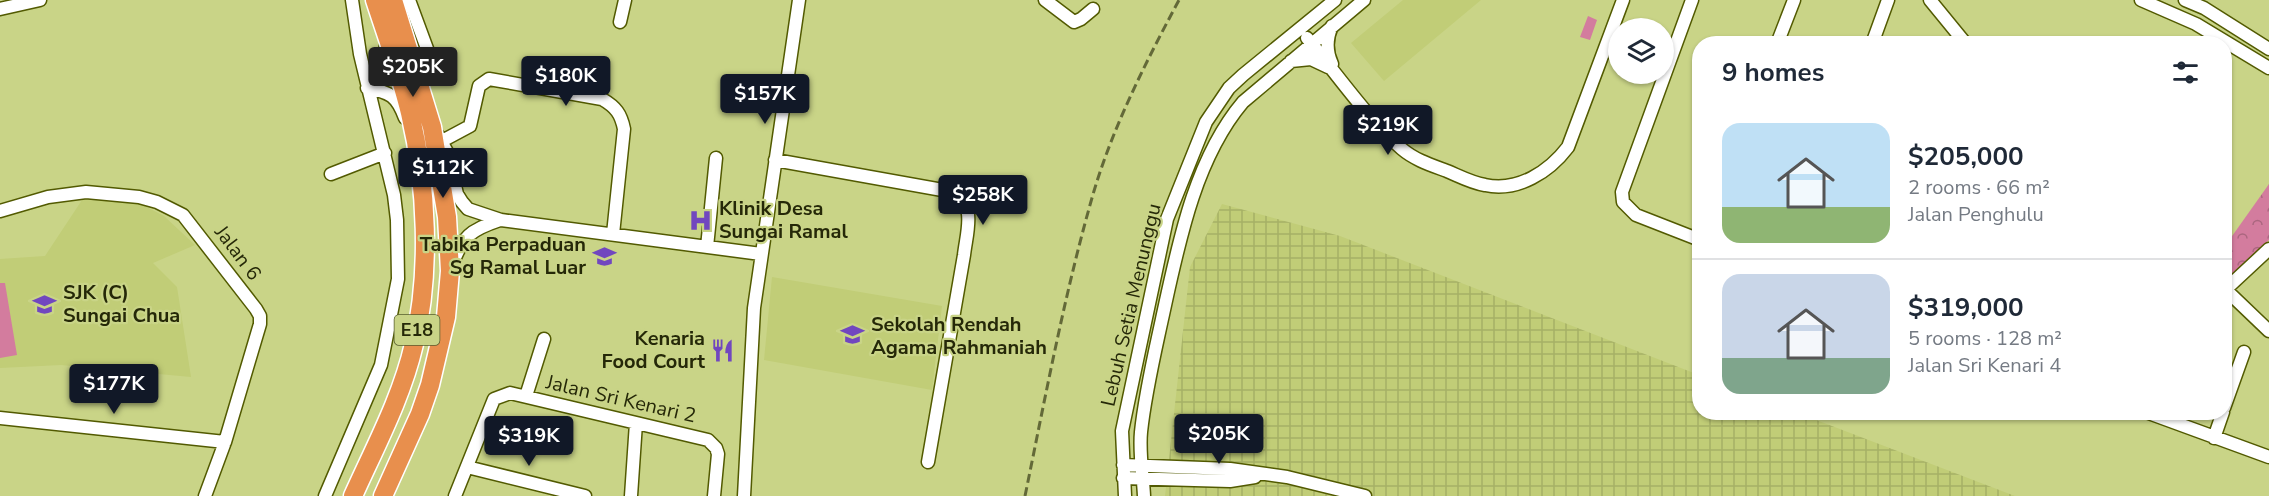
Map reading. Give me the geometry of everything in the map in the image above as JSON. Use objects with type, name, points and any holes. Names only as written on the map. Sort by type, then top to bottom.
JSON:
[{"type":"highway","name":"E18","points":[[353,496],[396,400],[414,345],[424,286],[424,225],[418,153],[410,112],[375,0]]},
{"type":"highway","name":"E18","points":[[383,496],[420,414],[430,385],[446,317],[450,271],[447,217],[437,134],[393,0]]},
{"type":"street","points":[[0,9],[40,0]]},
{"type":"street","points":[[325,496],[381,365],[398,279],[394,195],[367,88],[352,0]]},
{"type":"street","points":[[409,0],[429,54]]},
{"type":"street","points":[[620,22],[625,0]]},
{"type":"street","points":[[744,496],[754,308],[799,0]]},
{"type":"street","points":[[1045,0],[1074,22],[1081,20],[1093,9]]},
{"type":"street","name":"Lebuh Setia Menunggu","points":[[1125,496],[1122,431],[1167,219],[1197,143],[1206,122],[1229,88],[1335,0]]},
{"type":"street","points":[[1334,71],[1329,57],[1327,38],[1333,25],[1364,0]]},
{"type":"street","points":[[1300,29],[1382,128],[1413,157],[1483,185],[1497,187],[1529,180],[1545,171],[1559,159],[1568,147],[1623,0]]},
{"type":"street","points":[[1692,0],[1622,192],[1623,202],[1636,215],[1692,236]]},
{"type":"street","points":[[1780,36],[1794,0]]},
{"type":"street","points":[[1875,36],[1888,0]]},
{"type":"street","points":[[1930,0],[1959,36]]},
{"type":"street","points":[[2141,0],[2196,24],[2216,36]]},
{"type":"street","points":[[2185,0],[2206,4],[2269,49]]},
{"type":"street","points":[[2196,24],[2206,4]]},
{"type":"street","name":"Lebuh Setia Menunggu","points":[[1144,496],[1141,434],[1146,397],[1182,227],[1217,137],[1243,102],[1333,25]]},
{"type":"street","points":[[367,88],[380,74],[388,39]]},
{"type":"street","points":[[2232,46],[2269,68]]},
{"type":"street","points":[[1289,62],[1311,59],[1334,71]]},
{"type":"street","points":[[613,234],[624,129],[621,116],[614,105],[602,99],[489,79],[479,86],[471,126],[437,134],[447,153],[457,194],[473,212],[501,220],[761,254]]},
{"type":"street","points":[[367,88],[385,91],[400,106],[418,153]]},
{"type":"street","points":[[331,174],[385,153]]},
{"type":"street","points":[[706,247],[716,158]]},
{"type":"street","points":[[775,160],[948,191],[961,195],[968,207],[964,255],[928,462]]},
{"type":"street","name":"Jalan 6","points":[[0,211],[48,197],[86,192],[139,197],[157,202],[183,215],[247,297],[261,320],[225,442],[205,496]]},
{"type":"street","points":[[450,271],[459,246],[467,235],[480,227],[501,220]]},
{"type":"street","points":[[2232,282],[2269,249]]},
{"type":"street","points":[[2232,295],[2269,331]]},
{"type":"street","points":[[526,396],[544,339]]},
{"type":"street","points":[[2232,385],[2244,351]]},
{"type":"street","name":"Jalan Sri Kenari 2","points":[[467,467],[494,399],[510,393],[708,440],[716,448],[718,454],[714,496]]},
{"type":"street","points":[[0,418],[225,442]]},
{"type":"street","points":[[2167,420],[2269,457]]},
{"type":"street","points":[[2214,438],[2220,420]]},
{"type":"street","points":[[631,496],[636,423]]},
{"type":"street","points":[[455,496],[467,467],[561,493],[585,496]]},
{"type":"street","points":[[1123,471],[1230,469],[1287,477],[1365,496]]},
{"type":"street","points":[[1143,472],[1172,479],[1230,481],[1268,475]]},
{"type":"street","points":[[1149,496],[1159,484],[1172,479]]},
{"type":"shaded area","points":[[1403,0],[1481,0],[1384,81],[1351,43]]},
{"type":"shaded area","points":[[82,200],[135,201],[164,216],[195,245],[153,263],[177,287],[191,377],[61,365],[0,368],[0,259],[45,256]]},
{"type":"shaded area","points":[[1222,204],[1340,236],[1692,372],[1692,420],[1816,420],[2015,496],[1165,496],[1190,267]]},
{"type":"shaded area","name":"Sekolah Rendah Agama Rahmaniah","points":[[772,277],[942,306],[932,390],[764,360]]},
{"type":"green space","points":[[1588,16],[1597,20],[1590,40],[1580,37]]},
{"type":"green space","points":[[2269,184],[2269,240],[2232,275],[2232,236]]},
{"type":"green space","points":[[0,283],[5,283],[17,355],[0,358]]},
{"type":"railway","points":[[1025,496],[1065,305],[1094,191],[1121,117],[1179,0]]},
{"type":"place","name":"Klinik Desa Sungai Ramal","points":[[701,220]]},
{"type":"place","name":"Tabika Perpaduan Sg Ramal Luar","points":[[604,256]]},
{"type":"place","name":"SJK (C) Sungai Chua","points":[[45,304]]},
{"type":"place","name":"Sekolah Rendah Agama Rahmaniah","points":[[853,335]]},
{"type":"place","name":"Kenaria Food Court","points":[[723,350]]}]
